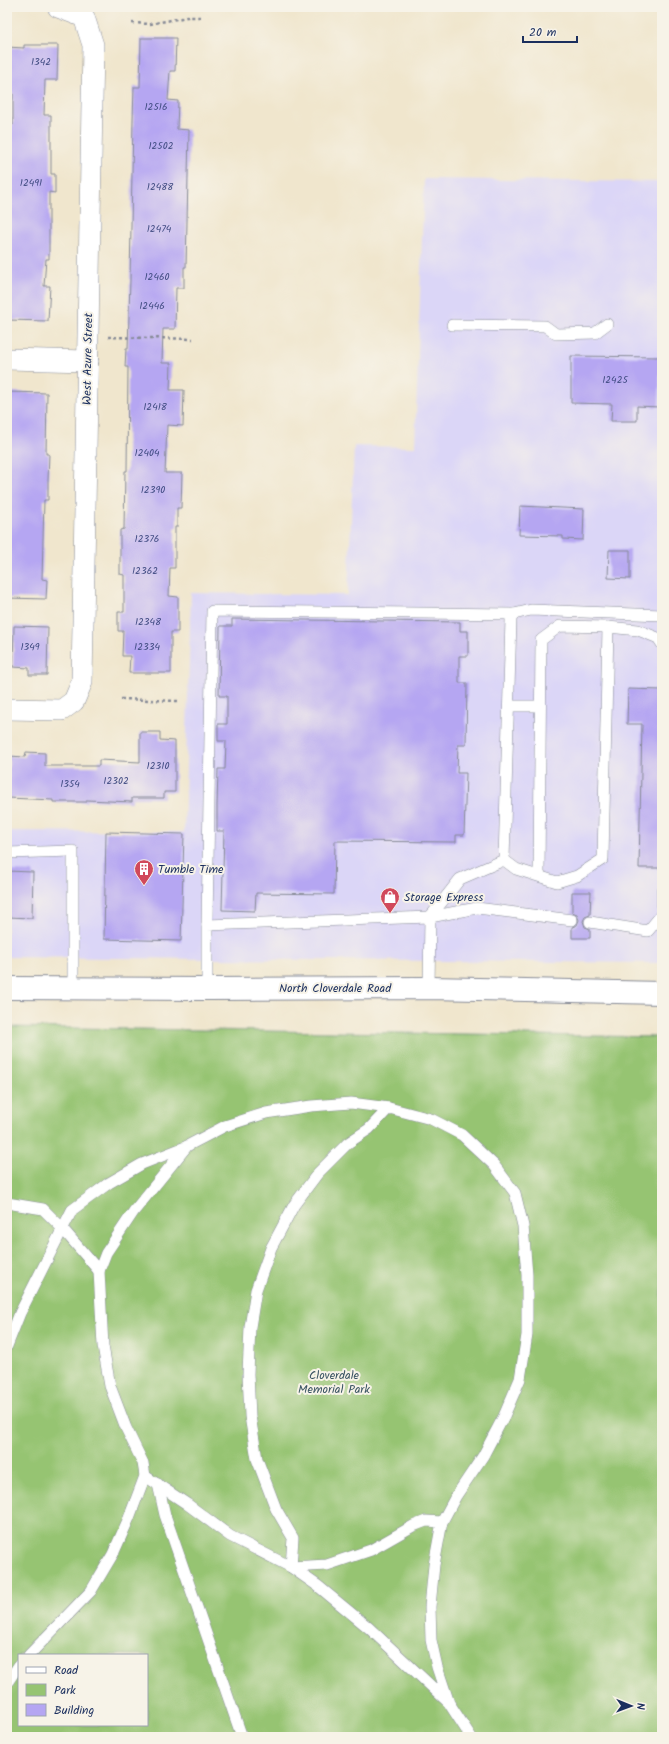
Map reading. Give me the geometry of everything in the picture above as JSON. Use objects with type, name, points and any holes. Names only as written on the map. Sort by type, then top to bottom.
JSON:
[{"type":"main road","name":"North Cloverdale Road","points":[[7,988],[429,988],[662,992]]},
{"type":"street","name":"West Azure Street","points":[[7,709],[62,710],[74,701],[82,682],[93,45],[84,17],[58,7]]},
{"type":"street","points":[[7,359],[88,361]]},
{"type":"lane","points":[[452,325],[545,326],[556,334],[595,333],[607,324]]},
{"type":"lane","points":[[208,989],[207,925],[212,611],[514,614],[531,610],[662,615]]},
{"type":"lane","points":[[504,860],[511,619],[514,614]]},
{"type":"lane","points":[[538,875],[541,640],[560,626],[608,627],[638,630],[658,638],[662,644]]},
{"type":"lane","points":[[504,860],[516,869],[557,882],[577,876],[603,859],[608,627]]},
{"type":"lane","points":[[509,706],[540,706]]},
{"type":"lane","points":[[7,853],[73,851],[73,989]]},
{"type":"lane","points":[[429,988],[430,917],[460,880],[504,860]]},
{"type":"lane","points":[[590,922],[648,931],[662,914],[662,892]]},
{"type":"lane","points":[[207,925],[430,917],[477,908],[572,920]]},
{"type":"lane","points":[[7,1346],[20,1313],[72,1210],[109,1183],[142,1164],[187,1146],[225,1126],[266,1113],[311,1106],[352,1103],[389,1108],[430,1119],[462,1135],[494,1165],[515,1193],[523,1226],[527,1275],[527,1335],[520,1380],[504,1416],[483,1456],[456,1496],[442,1522],[434,1565],[430,1607],[431,1640],[437,1667],[449,1703]]},
{"type":"lane","points":[[291,1567],[293,1538],[276,1509],[258,1460],[250,1416],[248,1374],[250,1326],[256,1290],[271,1248],[294,1205],[318,1173],[348,1143],[368,1129],[389,1108]]},
{"type":"lane","points":[[30,1654],[91,1591],[113,1554],[130,1518],[145,1476],[143,1463],[126,1428],[110,1386],[103,1346],[99,1271],[106,1253],[134,1211],[187,1146]]},
{"type":"lane","points":[[7,1203],[43,1209],[62,1228],[99,1271]]},
{"type":"lane","points":[[145,1476],[230,1536],[291,1567],[318,1586],[369,1628],[449,1703],[471,1737]]},
{"type":"lane","points":[[158,1484],[165,1515],[242,1737]]},
{"type":"lane","points":[[291,1567],[327,1565],[371,1550],[412,1526],[426,1521],[442,1522]]},
{"type":"lane","points":[[7,1683],[18,1666]]},
{"type":"path","points":[[132,23],[150,24],[187,17],[200,17]]},
{"type":"path","points":[[102,337],[193,339]]},
{"type":"path","points":[[122,699],[178,701]]},
{"type":"shaded area","points":[[424,179],[662,182],[662,963],[7,957],[7,831],[184,832],[191,593],[348,595],[354,446],[415,447]]},
{"type":"green space","name":"Cloverdale Memorial Park","points":[[7,1027],[662,1037],[662,1737],[7,1737]]},
{"type":"building","points":[[141,38],[176,38],[175,71],[170,71],[168,100],[178,101],[177,129],[189,130],[186,267],[184,267],[184,288],[176,288],[175,329],[163,329],[162,363],[171,363],[170,390],[184,390],[183,426],[167,425],[165,473],[182,473],[181,508],[177,508],[177,527],[175,527],[175,568],[170,568],[169,596],[178,597],[178,632],[171,632],[171,673],[129,673],[130,656],[122,656],[123,631],[118,631],[118,612],[124,612],[124,575],[120,574],[120,530],[124,529],[125,471],[127,471],[128,367],[125,367],[126,349],[128,349],[134,87],[140,87]]},
{"type":"building","points":[[24,45],[58,45],[57,80],[45,80],[44,115],[51,115],[51,174],[55,174],[55,193],[49,192],[49,259],[46,259],[44,286],[50,286],[48,321],[7,320],[7,125],[13,125],[13,94],[7,93],[7,47],[24,48]]},
{"type":"building","points":[[571,356],[660,357],[659,407],[637,406],[637,421],[611,421],[612,404],[571,403]]},
{"type":"building","points":[[7,392],[47,393],[46,454],[49,454],[48,500],[44,500],[42,579],[47,580],[46,599],[7,598]]},
{"type":"building","points":[[520,506],[584,509],[583,540],[563,539],[563,536],[519,535]]},
{"type":"building","points":[[609,550],[630,550],[630,579],[608,578]]},
{"type":"building","points":[[232,619],[460,622],[460,631],[468,631],[468,656],[459,656],[459,683],[467,683],[466,745],[458,745],[457,773],[466,773],[464,835],[456,835],[456,842],[335,841],[334,894],[256,893],[255,911],[222,910],[224,831],[217,831],[217,805],[218,769],[225,769],[226,741],[218,741],[218,724],[227,724],[227,696],[219,696],[220,626],[232,626]]},
{"type":"building","points":[[14,626],[48,627],[47,675],[29,675],[29,668],[13,667]]},
{"type":"building","points":[[628,689],[662,690],[662,868],[639,868],[642,724],[627,724]]},
{"type":"building","points":[[140,732],[160,732],[160,740],[175,741],[175,792],[164,792],[164,798],[132,798],[132,802],[87,800],[87,802],[53,802],[53,800],[8,798],[9,756],[25,757],[26,752],[45,753],[45,766],[99,766],[99,760],[140,762]]},
{"type":"building","name":"Tumble Time","points":[[106,832],[184,834],[181,941],[104,939]]},
{"type":"building","points":[[7,871],[33,872],[32,918],[7,917]]},
{"type":"building","points":[[572,892],[591,892],[590,915],[585,917],[583,921],[585,927],[590,929],[590,938],[572,938],[572,927],[577,925],[579,920],[577,915],[572,913]]},
{"type":"place","name":"Tumble Time","points":[[144,886]]},
{"type":"place","name":"Storage Express","points":[[390,914]]}]
